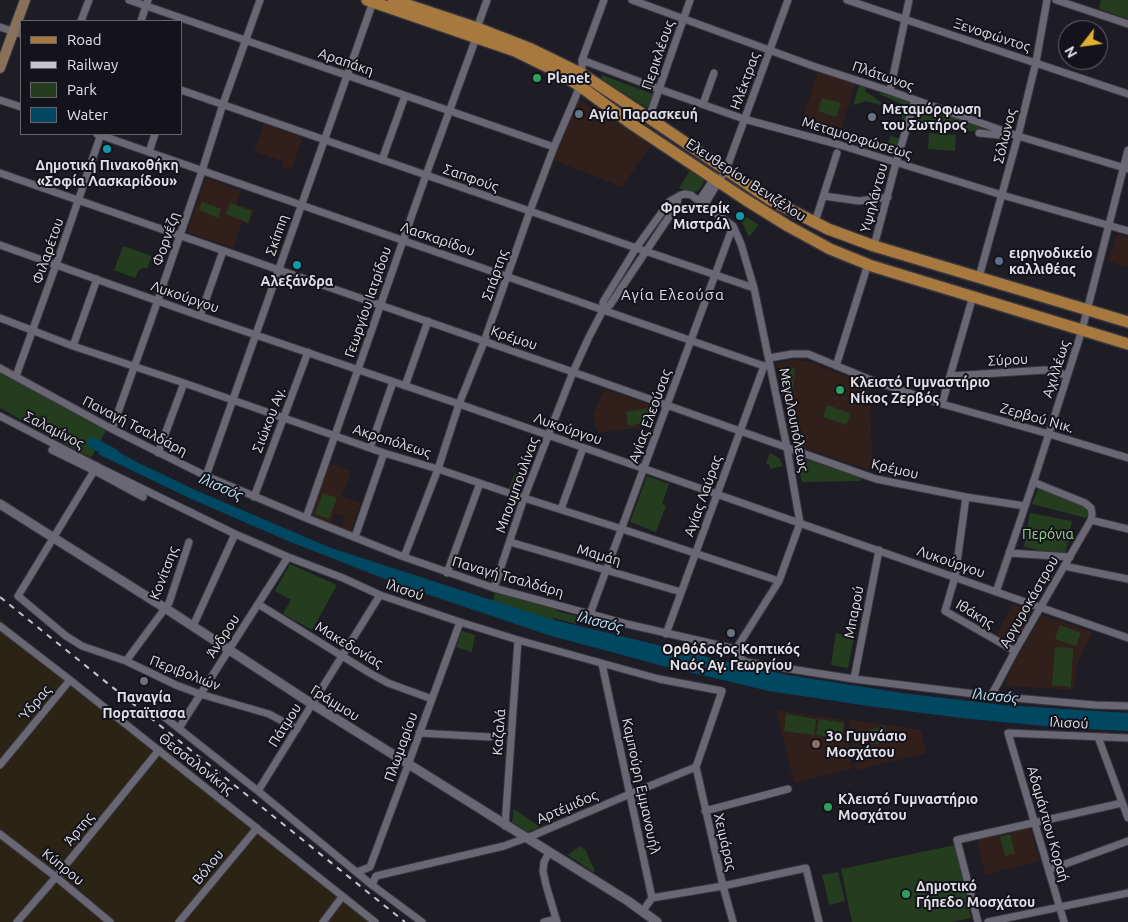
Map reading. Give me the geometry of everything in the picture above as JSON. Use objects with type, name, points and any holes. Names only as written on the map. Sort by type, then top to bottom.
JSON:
[{"type":"main road","points":[[21,20],[25,0]]},
{"type":"main road","name":"Ελευθερίου Βενιζέλου","points":[[371,0],[476,33]]},
{"type":"main road","name":"Ελευθερίου Βενιζέλου","points":[[393,0],[476,33],[558,72],[581,80],[649,118],[769,199],[828,229],[874,246],[1128,322]]},
{"type":"main road","points":[[0,68],[18,33]]},
{"type":"main road","name":"Ελευθερίου Βενιζέλου","points":[[581,80],[633,125],[788,226],[830,249],[868,264],[1128,344]]},
{"type":"street","points":[[81,20],[89,0]]},
{"type":"street","name":"Αραπάκη","points":[[129,0],[147,3],[347,76],[554,148]]},
{"type":"street","name":"Φορνέζη","points":[[112,429],[158,301],[223,104],[260,0]]},
{"type":"street","name":"Σκίππη","points":[[206,476],[347,76],[371,0]]},
{"type":"street","name":"Γεωργίου Ιατρίδου","points":[[306,518],[450,111],[486,0]]},
{"type":"street","name":"Σπάρτης","points":[[404,557],[438,469],[530,211],[581,80],[582,60],[604,0]]},
{"type":"street","name":"Πλάτωνος","points":[[632,0],[813,66],[890,90],[1018,136],[1126,169]]},
{"type":"street","name":"Περικλέους","points":[[649,118],[690,0]]},
{"type":"street","name":"Ηλέκτρας","points":[[726,170],[788,0]]},
{"type":"street","name":"Ξενοφώντος","points":[[847,0],[1128,94]]},
{"type":"street","points":[[890,90],[909,0]]},
{"type":"street","name":"Σόλωνος","points":[[979,277],[1018,136],[1036,62],[1047,0]]},
{"type":"street","points":[[1056,0],[1128,24]]},
{"type":"street","points":[[141,20],[147,3]]},
{"type":"street","points":[[0,27],[18,33]]},
{"type":"street","name":"Μεταμορφώσεως","points":[[582,60],[744,119],[840,145],[1002,195],[1128,230]]},
{"type":"street","points":[[703,104],[714,72]]},
{"type":"street","name":"Σαπφούς","points":[[182,90],[645,252],[754,288]]},
{"type":"street","points":[[382,160],[405,96]]},
{"type":"street","points":[[0,100],[20,108]]},
{"type":"street","name":"Υψηλάντου","points":[[874,246],[915,100]]},
{"type":"street","points":[[978,133],[1018,136]]},
{"type":"street","name":"Φιλαρέτου","points":[[16,376],[78,201],[99,135]]},
{"type":"street","name":"Λασκαρίδου","points":[[102,135],[691,341],[768,363]]},
{"type":"street","points":[[149,152],[155,135]]},
{"type":"street","name":"Αχιλλέως","points":[[996,592],[1082,330],[1109,225],[1126,169],[1128,150]]},
{"type":"street","points":[[815,222],[837,154]]},
{"type":"street","points":[[678,197],[686,194],[691,195],[702,202],[716,180],[726,170]]},
{"type":"street","name":"Κρέμου","points":[[0,173],[876,479],[966,497],[1025,506]]},
{"type":"street","points":[[824,196],[859,201],[888,197]]},
{"type":"street","name":"Μπουμπουλίνας","points":[[603,310],[603,302],[636,248],[670,201],[678,197]]},
{"type":"street","name":"Μπουμπουλίνας","points":[[494,588],[524,498],[573,372],[589,337],[603,310],[610,305],[676,205],[678,197]]},
{"type":"street","name":"Μεγαλουπόλεως","points":[[702,202],[733,226],[741,244],[754,288],[787,448],[800,523],[779,581],[736,649]]},
{"type":"street","name":"Αγίας Ελεούσας","points":[[590,614],[733,226]]},
{"type":"street","name":"Λυκούργου","points":[[0,245],[1128,638]]},
{"type":"street","points":[[200,316],[223,251]]},
{"type":"street","points":[[836,366],[868,264]]},
{"type":"street","points":[[73,346],[97,280]]},
{"type":"street","points":[[942,404],[973,296]]},
{"type":"street","name":"Ακροπόλεως","points":[[0,318],[73,346],[370,448],[779,581]]},
{"type":"street","points":[[405,386],[428,322]]},
{"type":"street","name":"Σιώκου Αγ.","points":[[254,497],[308,352]]},
{"type":"street","name":"Ζερβού Νικ.","points":[[768,363],[792,354],[808,354],[871,380],[942,404],[1128,458]]},
{"type":"street","name":"Αγίας Λαύρας","points":[[666,634],[716,494],[768,363]]},
{"type":"street","name":"Παναγή Τσαλδάρη","points":[[0,368],[112,429],[206,476],[355,538],[447,573],[494,588],[666,634],[736,649],[740,658],[746,662],[854,679],[991,696],[1128,706]]},
{"type":"street","name":"Σύρου","points":[[950,376],[1038,370],[1067,375]]},
{"type":"street","points":[[370,448],[393,382]]},
{"type":"street","points":[[158,452],[184,383]]},
{"type":"street","name":"Σαλαμίνος","points":[[0,416],[96,468],[143,497]]},
{"type":"street","points":[[561,509],[582,448]]},
{"type":"street","name":"Σαλαμίνος","points":[[52,450],[96,468]]},
{"type":"street","points":[[355,538],[384,452]]},
{"type":"street","points":[[54,537],[96,468]]},
{"type":"street","name":"Ιλισού","points":[[96,468],[236,534],[380,595],[460,622],[602,664],[722,691],[696,767]]},
{"type":"street","points":[[1033,482],[1089,505],[1092,511],[1091,520],[1128,530]]},
{"type":"street","points":[[447,573],[480,484]]},
{"type":"street","name":"Ιθάκης","points":[[966,497],[955,577],[945,611],[1015,651]]},
{"type":"street","name":"Γράμμου","points":[[0,504],[408,765],[628,901],[657,922]]},
{"type":"street","name":"Αργυροκάστρου","points":[[991,696],[1091,520]]},
{"type":"street","points":[[193,626],[236,534]]},
{"type":"street","name":"Περιβολιών","points":[[54,537],[18,596],[66,636],[89,650],[126,661],[176,686],[269,714],[297,729]]},
{"type":"street","name":"Κονίτσης","points":[[126,661],[169,603],[189,542]]},
{"type":"street","name":"Μαμάη","points":[[510,542],[681,592]]},
{"type":"street","name":"Μπαρού","points":[[854,679],[879,550]]},
{"type":"street","points":[[1009,553],[1070,557]]},
{"type":"street","name":"Άνδρου","points":[[179,728],[288,557]]},
{"type":"street","points":[[1064,566],[1128,579]]},
{"type":"street","name":"Πάτμου","points":[[258,791],[380,595]]},
{"type":"street","name":"Μακεδονίας","points":[[258,604],[388,683],[432,699]]},
{"type":"street","name":"Πλωμαρίου","points":[[357,872],[370,867],[460,622]]},
{"type":"street","name":"Θεσσαλονίκης","points":[[0,626],[375,922]]},
{"type":"street","name":"Καζαλά","points":[[505,826],[518,640]]},
{"type":"street","name":"Καμπούρη Εμμανουήλ","points":[[602,664],[652,898]]},
{"type":"street","name":"Ύδρας","points":[[0,765],[70,680]]},
{"type":"street","name":"Θεσσαλονίκης","points":[[158,712],[372,885],[422,922]]},
{"type":"street","points":[[419,733],[490,737]]},
{"type":"street","name":"Ιλισού","points":[[1008,733],[1128,738]]},
{"type":"street","name":"Αδαμάντιου Κοραή","points":[[1008,733],[1064,922]]},
{"type":"street","points":[[1098,737],[1128,818]]},
{"type":"street","name":"Άρτης","points":[[17,922],[159,750]]},
{"type":"street","name":"Αρτέμιδος","points":[[372,885],[376,876],[504,846],[696,767]]},
{"type":"street","name":"Χειμάρας","points":[[696,767],[733,922]]},
{"type":"street","points":[[705,810],[788,789]]},
{"type":"street","points":[[978,922],[958,840],[1122,803]]},
{"type":"street","name":"Βόλου","points":[[179,922],[256,828]]},
{"type":"street","name":"Κύπρου","points":[[0,834],[110,922]]},
{"type":"street","points":[[1048,870],[1128,841]]},
{"type":"street","points":[[544,922],[556,921],[543,871],[544,862],[549,853]]},
{"type":"street","points":[[642,912],[652,898],[723,886],[806,868],[819,922]]},
{"type":"street","points":[[988,922],[1128,893]]},
{"type":"street","points":[[323,922],[342,896]]},
{"type":"shaded area","points":[[818,71],[855,83],[839,136],[801,124]]},
{"type":"shaded area","points":[[575,97],[651,145],[622,187],[553,160]]},
{"type":"shaded area","points":[[264,124],[303,138],[291,170],[282,167],[283,162],[254,151]]},
{"type":"shaded area","points":[[206,178],[241,191],[237,204],[254,210],[249,225],[242,222],[233,248],[187,232]]},
{"type":"shaded area","points":[[1117,234],[1128,237],[1128,267],[1108,261]]},
{"type":"shaded area","points":[[793,360],[808,361],[869,386],[873,471],[792,444],[777,364]]},
{"type":"shaded area","points":[[604,389],[659,408],[652,426],[599,433],[593,416]]},
{"type":"shaded area","points":[[329,463],[351,471],[342,496],[361,503],[350,532],[341,528],[345,517],[335,513],[331,525],[309,517]]},
{"type":"shaded area","points":[[1012,604],[1031,612],[1014,644],[997,635]]},
{"type":"shaded area","points":[[1042,615],[1092,632],[1077,665],[1074,690],[1006,686],[1008,673]]},
{"type":"shaded area","points":[[0,619],[77,684],[374,922],[0,922]]},
{"type":"shaded area","name":"3o Γυμνάσιο Μοσχάτου","points":[[776,710],[844,720],[852,769],[794,783]]},
{"type":"shaded area","points":[[848,719],[921,730],[926,753],[856,770]]},
{"type":"shaded area","points":[[1030,828],[1040,861],[985,875],[977,841]]},
{"type":"green space","points":[[1101,0],[1128,0],[1128,19],[1099,9]]},
{"type":"green space","points":[[602,75],[653,94],[648,108],[601,79]]},
{"type":"green space","points":[[860,83],[867,86],[865,91],[882,103],[880,105],[866,101],[853,105]]},
{"type":"green space","points":[[883,91],[911,102],[906,121],[902,119],[902,104],[879,94]]},
{"type":"green space","points":[[822,98],[841,103],[836,117],[818,111]]},
{"type":"green space","points":[[919,105],[1004,133],[913,128]]},
{"type":"green space","points":[[850,133],[887,144],[891,136],[901,139],[895,153],[847,142]]},
{"type":"green space","points":[[929,133],[956,135],[955,151],[928,149]]},
{"type":"green space","points":[[691,169],[705,178],[700,189],[695,192],[679,188]]},
{"type":"green space","points":[[202,202],[221,209],[218,218],[199,210]]},
{"type":"green space","points":[[230,203],[252,211],[248,223],[226,214]]},
{"type":"green space","points":[[740,213],[759,225],[749,237],[739,216],[741,216]]},
{"type":"green space","points":[[123,246],[152,256],[147,269],[139,270],[135,278],[114,270]]},
{"type":"green space","points":[[785,367],[795,368],[793,390],[782,389]]},
{"type":"green space","points":[[0,371],[107,429],[91,458],[0,408]]},
{"type":"green space","points":[[827,405],[850,413],[847,425],[823,417]]},
{"type":"green space","points":[[649,408],[652,421],[628,426],[626,412]]},
{"type":"green space","points":[[770,453],[779,458],[783,466],[770,469],[769,464],[766,464]]},
{"type":"green space","points":[[801,458],[860,476],[862,479],[859,481],[802,482],[797,462]]},
{"type":"green space","points":[[515,473],[526,478],[520,493],[509,488]]},
{"type":"green space","points":[[647,476],[669,484],[662,504],[666,506],[656,532],[630,522]]},
{"type":"green space","points":[[1039,486],[1089,508],[1086,518],[1032,504]]},
{"type":"green space","points":[[323,493],[337,498],[329,519],[315,514]]},
{"type":"green space","name":"Περόνια","points":[[1030,513],[1072,521],[1065,556],[1024,547]]},
{"type":"green space","points":[[290,564],[337,585],[312,630],[283,614],[291,600],[275,591]]},
{"type":"green space","points":[[495,591],[556,607],[556,611],[577,616],[576,624],[554,618],[553,620],[493,601]]},
{"type":"green space","points":[[1060,625],[1081,633],[1076,646],[1055,639]]},
{"type":"green space","points":[[462,631],[475,635],[472,652],[456,647]]},
{"type":"green space","points":[[836,633],[854,637],[848,668],[831,665]]},
{"type":"green space","points":[[1055,647],[1073,648],[1071,687],[1052,685]]},
{"type":"green space","points":[[786,714],[816,719],[814,735],[784,731]]},
{"type":"green space","points":[[819,719],[844,723],[842,739],[816,735]]},
{"type":"green space","points":[[885,726],[888,742],[871,745],[868,730]]},
{"type":"green space","points":[[514,809],[540,827],[528,832],[512,822]]},
{"type":"green space","points":[[1010,834],[1015,853],[1005,856],[1000,837]]},
{"type":"green space","name":"Δημοτικό Γήπεδο Μοσχάτου","points":[[955,845],[971,918],[951,922],[852,922],[841,869]]},
{"type":"green space","points":[[580,846],[585,850],[595,871],[593,872],[568,855]]},
{"type":"green space","points":[[838,872],[845,901],[829,905],[822,875]]},
{"type":"water","points":[[103,444],[193,489],[331,548],[550,619],[788,675],[902,693],[1003,705],[1128,713],[1128,731],[1065,728],[961,718],[769,691],[659,665],[551,636],[403,586],[288,541],[189,498],[98,454]]},
{"type":"waterway","name":"Ιλισσός","points":[[93,443],[114,454]]},
{"type":"railway","points":[[0,597],[405,922]]},
{"type":"place","name":"Planet","points":[[537,78]]},
{"type":"place","name":"Αγία Παρασκευή","points":[[579,114]]},
{"type":"place","name":"Μεταμόρφωση του Σωτήρος","points":[[872,117]]},
{"type":"place","name":"Δημοτική Πινακοθήκη «Σοφία Λασκαρίδου»","points":[[107,149]]},
{"type":"place","name":"Φρεντερίκ Μιστράλ","points":[[740,216]]},
{"type":"place","name":"ειρηνοδικείο καλλιθέας","points":[[999,261]]},
{"type":"place","name":"Αλεξάνδρα","points":[[297,265]]},
{"type":"place","name":"Κλειστό Γυμναστήριο Νίκος Ζερβός","points":[[840,390]]},
{"type":"place","name":"Ορθόδοξος Κοπτικός Ναός Αγ. Γεωργίου","points":[[731,633]]},
{"type":"place","name":"Παναγία Πορταϊτισσα","points":[[144,681]]},
{"type":"place","name":"3o Γυμνάσιο Μοσχάτου","points":[[816,744]]},
{"type":"place","name":"Κλειστό Γυμναστήριο Μοσχάτου","points":[[828,807]]},
{"type":"place","name":"Δημοτικό Γήπεδο Μοσχάτου","points":[[906,894]]},
{"type":"district","name":"Αγία Ελεούσα","points":[[673,295]]}]
